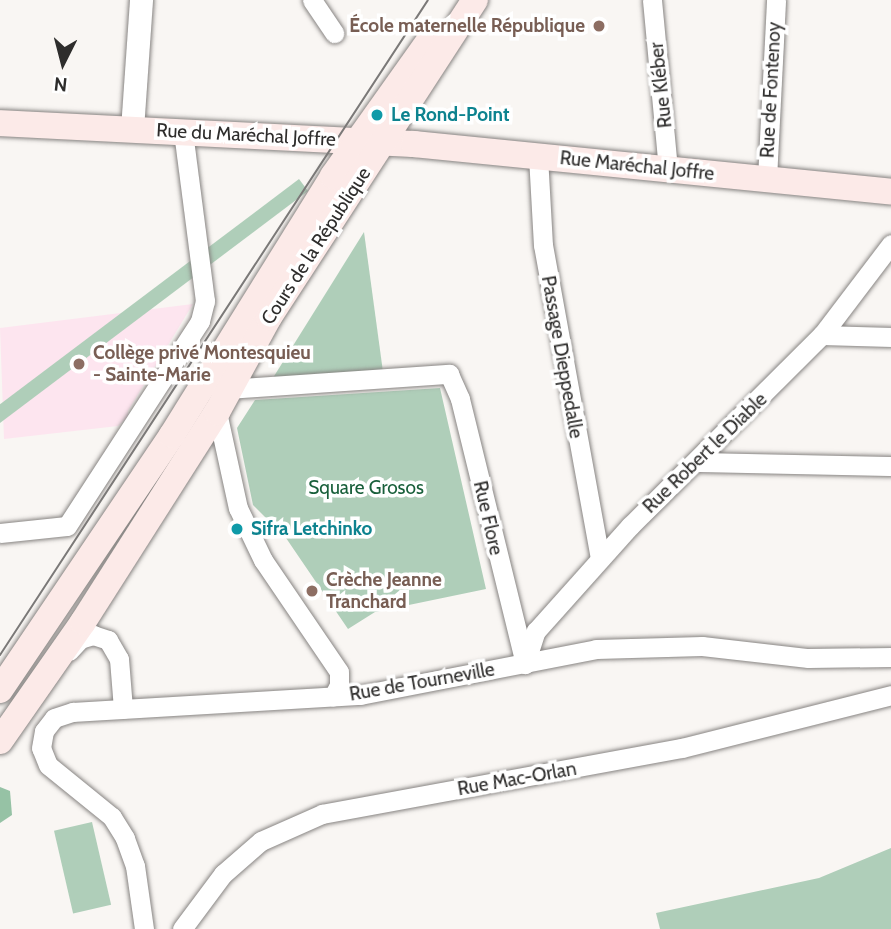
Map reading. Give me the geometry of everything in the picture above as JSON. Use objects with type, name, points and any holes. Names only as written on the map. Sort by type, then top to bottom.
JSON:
[{"type":"main road","name":"Cours de la République","points":[[0,741],[34,693],[222,400],[371,141],[458,0]]},
{"type":"main road","name":"Cours de la République","points":[[0,690],[156,459],[234,330],[475,0]]},
{"type":"main road","name":"Rue du Maréchal Joffre","points":[[0,123],[371,141]]},
{"type":"main road","name":"Rue Maréchal Joffre","points":[[371,141],[891,192]]},
{"type":"street","points":[[132,129],[141,0]]},
{"type":"street","points":[[313,0],[334,33]]},
{"type":"street","name":"Rue Kléber","points":[[652,0],[668,170]]},
{"type":"street","name":"Rue de Fontenoy","points":[[767,179],[776,0]]},
{"type":"street","points":[[0,533],[67,526],[200,321],[205,301],[183,131]]},
{"type":"street","name":"Passage Dieppedalle","points":[[538,156],[543,245],[600,558]]},
{"type":"street","name":"Rue Robert le Diable","points":[[525,664],[536,631],[600,558],[822,335],[891,244]]},
{"type":"street","points":[[822,335],[891,337]]},
{"type":"street","name":"Rue Flore","points":[[222,400],[449,374],[460,399],[525,664]]},
{"type":"street","points":[[222,400],[238,508],[263,560],[339,672],[339,685],[333,697]]},
{"type":"street","points":[[697,462],[891,466]]},
{"type":"street","points":[[34,693],[80,639],[93,635],[108,640],[119,659],[123,709]]},
{"type":"street","name":"Rue de Tourneville","points":[[144,929],[135,866],[125,838],[112,817],[48,765],[41,748],[44,731],[54,718],[73,712],[333,697],[596,649],[702,646],[808,659],[891,657]]},
{"type":"street","name":"Rue Mac-Orlan","points":[[182,929],[223,874],[261,841],[322,814],[682,748],[891,695]]},
{"type":"shaded area","name":"Collège privé Montesquieu - Sainte-Marie","points":[[193,304],[128,411],[128,417],[118,426],[4,439],[0,328]]},
{"type":"green space","points":[[299,179],[308,191],[0,423],[0,404]]},
{"type":"green space","points":[[364,232],[383,372],[271,381]]},
{"type":"green space","name":"Square Grosos","points":[[440,388],[486,589],[375,612],[348,629],[286,538],[253,505],[237,428],[255,400]]},
{"type":"green space","points":[[0,787],[10,791],[12,815],[0,823]]},
{"type":"green space","points":[[92,822],[111,905],[73,914],[54,831]]},
{"type":"green space","points":[[891,848],[891,929],[660,929],[656,913],[819,878]]},
{"type":"tram line","points":[[0,655],[428,0]]},
{"type":"place","name":"École maternelle République","points":[[599,26]]},
{"type":"place","name":"Le Rond-Point","points":[[377,115]]},
{"type":"place","name":"Collège privé Montesquieu - Sainte-Marie","points":[[79,364]]},
{"type":"place","name":"Sifra Letchinko","points":[[237,529]]},
{"type":"place","name":"Crèche Jeanne Tranchard","points":[[312,591]]}]
